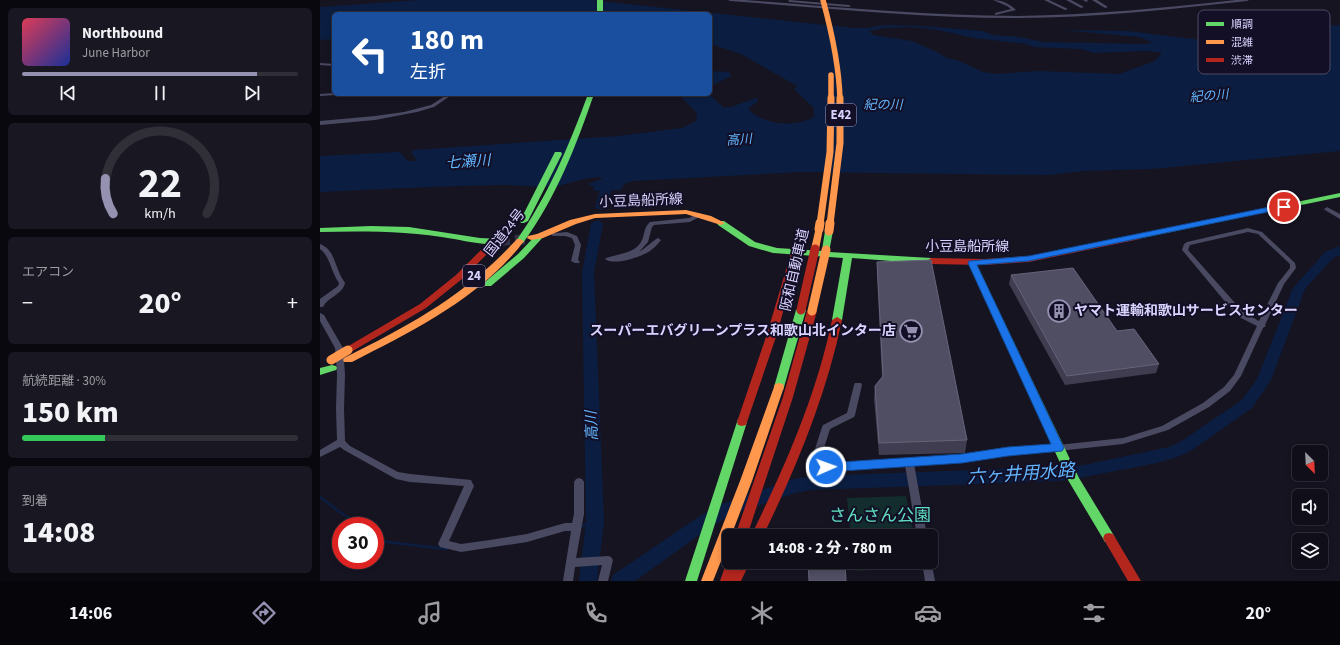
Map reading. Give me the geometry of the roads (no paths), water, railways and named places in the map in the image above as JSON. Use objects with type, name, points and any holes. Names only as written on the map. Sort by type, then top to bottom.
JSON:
[{"type":"main road","points":[[600,0],[600,12]]},
{"type":"main road","points":[[606,0],[606,12]]},
{"type":"main road","name":"阪和自動車道","points":[[707,581],[730,524],[780,384],[801,310],[819,229],[829,166],[832,99],[828,48],[824,26],[816,0]]},
{"type":"main road","name":"阪和自動車道","points":[[743,529],[760,485],[794,382],[830,231],[838,166],[841,129],[841,99],[832,26],[823,0]]},
{"type":"main road","name":"国道24号","points":[[421,326],[494,269],[516,246],[527,231],[533,213],[569,132],[582,96]]},
{"type":"main road","name":"国道24号","points":[[348,354],[453,293],[486,266],[533,213],[572,144],[590,96]]},
{"type":"main road","name":"小豆島船所線","points":[[421,326],[459,306],[510,267],[530,249],[535,237],[584,218],[595,216],[673,212],[699,215],[722,223],[754,246],[780,252],[848,255],[913,261],[972,263],[1029,259],[1340,195]]},
{"type":"main road","name":"24","points":[[320,230],[371,228],[400,229],[423,231],[479,242],[497,242],[459,277],[401,324]]},
{"type":"main road","points":[[691,581],[719,500],[751,394],[772,334],[795,253]]},
{"type":"main road","points":[[760,529],[785,479],[814,405],[833,344],[848,255]]},
{"type":"main road","points":[[972,263],[1067,467],[1135,581]]},
{"type":"main road","name":"24","points":[[320,372],[348,354],[421,326]]},
{"type":"main road","name":"24","points":[[320,364],[332,364]]},
{"type":"main road","points":[[726,581],[730,569]]},
{"type":"main road","points":[[734,581],[740,569]]},
{"type":"street","points":[[730,0],[894,13],[982,17],[1064,16],[1247,0]]},
{"type":"street","points":[[982,17],[1014,10],[1008,5],[995,0]]},
{"type":"street","points":[[1046,0],[1066,9]]},
{"type":"street","points":[[1068,0],[1082,7]]},
{"type":"street","points":[[1094,0],[1106,6]]},
{"type":"street","points":[[740,1],[836,2],[894,13]]},
{"type":"street","points":[[320,64],[332,65]]},
{"type":"street","points":[[320,95],[332,94]]},
{"type":"street","points":[[320,123],[387,116],[423,109],[430,107],[447,96]]},
{"type":"street","points":[[1327,209],[1340,218]]},
{"type":"street","points":[[658,240],[641,254],[608,259],[635,252],[645,242],[649,226],[652,223],[690,220],[699,215]]},
{"type":"street","points":[[858,385],[851,415],[826,427],[813,468],[962,459],[1008,451],[1058,448],[1123,441],[1165,428],[1187,416],[1227,389],[1237,376],[1262,326],[1281,283],[1293,268],[1293,264],[1260,233],[1248,230],[1187,244],[1185,250],[1240,314],[1262,326]]},
{"type":"street","points":[[550,231],[555,235],[561,233],[570,234],[575,237],[578,245],[574,261],[577,262]]},
{"type":"street","points":[[320,246],[326,249],[333,258],[334,270],[342,282],[341,287],[322,301],[320,306]]},
{"type":"street","points":[[320,315],[339,348],[342,374],[340,409],[341,442],[347,448],[396,475],[410,478],[468,483],[469,486],[443,544],[461,548],[527,538],[565,528],[576,527]]},
{"type":"street","points":[[320,454],[341,442]]},
{"type":"street","points":[[909,461],[921,529]]},
{"type":"street","points":[[568,581],[574,562],[576,527],[579,514],[579,482]]},
{"type":"street","points":[[574,562],[608,560],[603,581]]},
{"type":"street","points":[[928,569],[930,581]]},
{"type":"water","name":"紀の川","points":[[419,0],[590,0],[703,12],[332,12],[332,39],[320,40],[320,7]]},
{"type":"water","name":"紀の川","points":[[712,13],[854,28],[870,28],[888,25],[982,31],[994,35],[1020,37],[1043,42],[1145,44],[1152,42],[1139,37],[1062,30],[1128,31],[1198,40],[1198,74],[1330,74],[1330,26],[1340,25],[1340,151],[1152,169],[1083,171],[1049,175],[801,172],[633,181],[624,184],[621,190],[594,191],[594,187],[589,185],[590,183],[603,179],[599,177],[546,187],[480,185],[320,192],[320,156],[400,152],[407,161],[417,161],[411,152],[414,150],[618,136],[682,128],[696,121],[697,113],[680,96],[711,96],[724,108],[756,98],[758,101],[748,109],[762,119],[780,123],[798,123],[814,117],[814,108],[794,89],[797,86],[741,54],[712,45]],"holes":[[[911,27],[938,30],[974,38],[1027,44],[1033,47],[1080,49],[1094,53],[1146,51],[1162,53],[1155,61],[1119,74],[1039,71],[996,74],[983,72],[959,61],[947,58],[912,41],[873,35],[869,31],[884,28]]]},
{"type":"water","points":[[712,71],[729,72],[731,76],[712,87]]},
{"type":"waterway","name":"高川","points":[[601,207],[610,174]]},
{"type":"waterway","name":"高川","points":[[588,581],[595,522],[588,273],[597,224]]},
{"type":"waterway","name":"六ヶ井用水路","points":[[620,581],[706,521],[725,510],[794,486],[812,483],[1059,474],[1084,471],[1157,457],[1174,452],[1186,446],[1247,404],[1264,380],[1299,288],[1329,255],[1340,250]]},
{"type":"waterway","points":[[320,497],[348,517]]},
{"type":"waterway","points":[[581,526],[595,522]]},
{"type":"waterway","points":[[384,541],[447,549]]},
{"type":"tunnel","points":[[500,241],[527,239]]},
{"type":"place","name":"ヤマト運輸和歌山サービスセンター","points":[[1059,311]]},
{"type":"place","name":"スーパーエバグリーンプラス和歌山北インター店","points":[[911,331]]},
{"type":"water label","name":"七瀬川","points":[[468,162]]},
{"type":"park label","name":"さんさん公園","points":[[880,516]]}]
